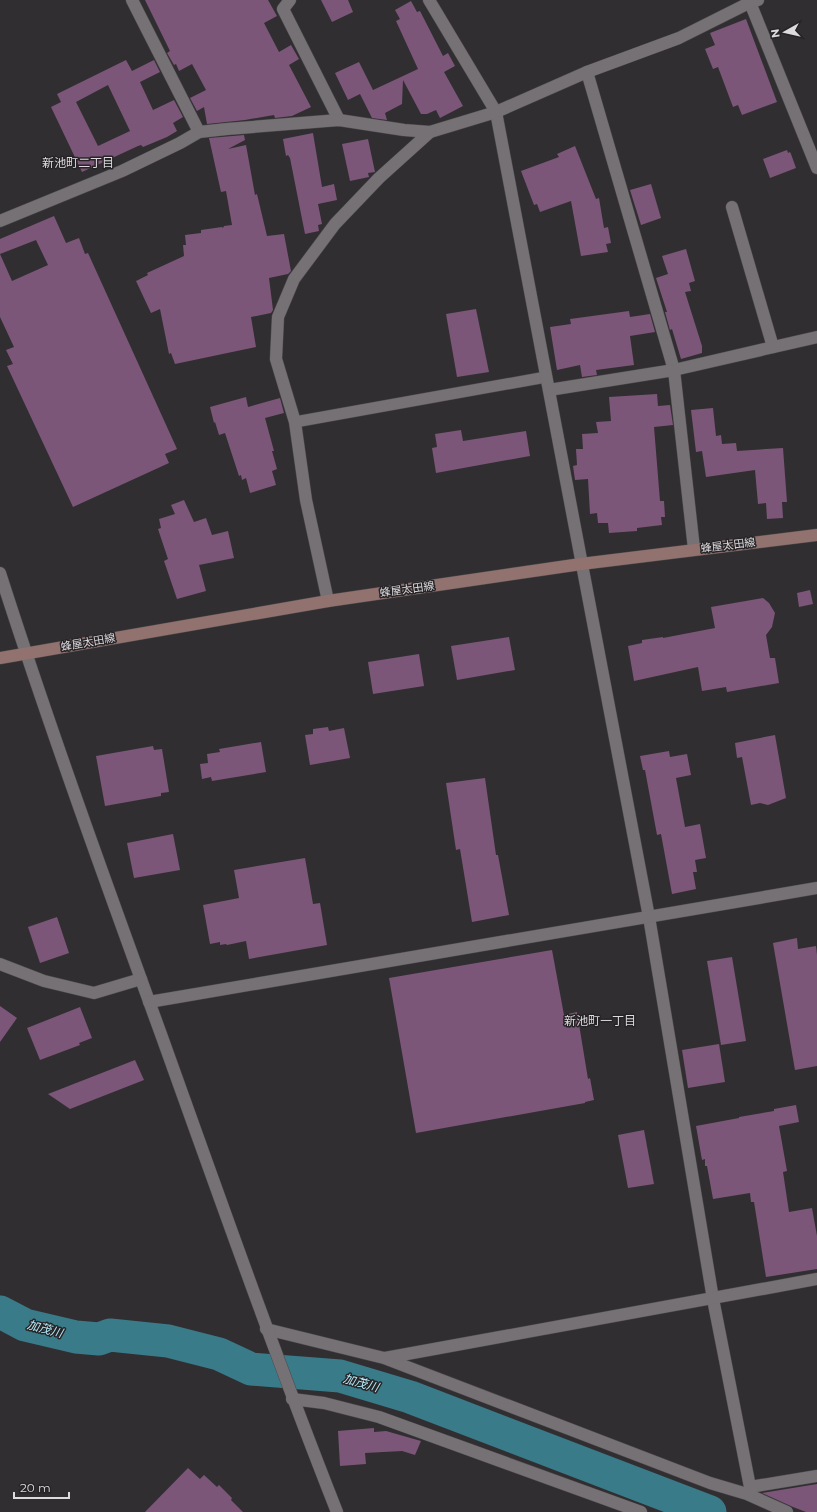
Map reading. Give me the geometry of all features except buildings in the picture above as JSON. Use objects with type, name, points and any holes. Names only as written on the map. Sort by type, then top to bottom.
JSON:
[{"type":"main road","name":"蜂屋太田線","points":[[0,658],[25,652],[328,601],[581,564],[817,535]]},
{"type":"street","points":[[132,0],[199,132]]},
{"type":"street","points":[[290,0],[283,9],[340,120]]},
{"type":"street","points":[[429,0],[496,112],[648,917],[713,1299],[748,1490]]},
{"type":"street","points":[[0,221],[122,170],[180,143],[199,132],[340,120],[404,130],[430,132],[496,112],[588,72],[679,38],[753,1],[817,168]]},
{"type":"street","points":[[588,72],[674,370],[694,549]]},
{"type":"street","points":[[328,601],[306,500],[295,422],[276,359],[278,317],[294,279],[335,224],[379,178],[430,132]]},
{"type":"street","points":[[732,207],[773,347]]},
{"type":"street","points":[[549,390],[674,370],[817,337]]},
{"type":"street","points":[[0,574],[25,652],[266,1329],[337,1512]]},
{"type":"street","points":[[149,1002],[817,888]]},
{"type":"street","points":[[0,964],[44,981],[94,993],[141,979]]},
{"type":"street","points":[[384,1358],[817,1280]]},
{"type":"street","points":[[266,1329],[384,1358],[710,1483],[748,1490],[787,1512]]},
{"type":"street","points":[[292,1399],[324,1403],[379,1417],[641,1512]]},
{"type":"street","points":[[748,1490],[817,1476]]},
{"type":"lane","points":[[295,422],[546,377]]},
{"type":"waterway","name":"加茂川","points":[[0,1312],[25,1325],[76,1337],[99,1339],[110,1335],[168,1341],[219,1354],[251,1369],[340,1376],[410,1397],[710,1512]]},
{"type":"district","name":"新池町二丁目","points":[[78,163]]},
{"type":"district","name":"新池町一丁目","points":[[600,1021]]}]
